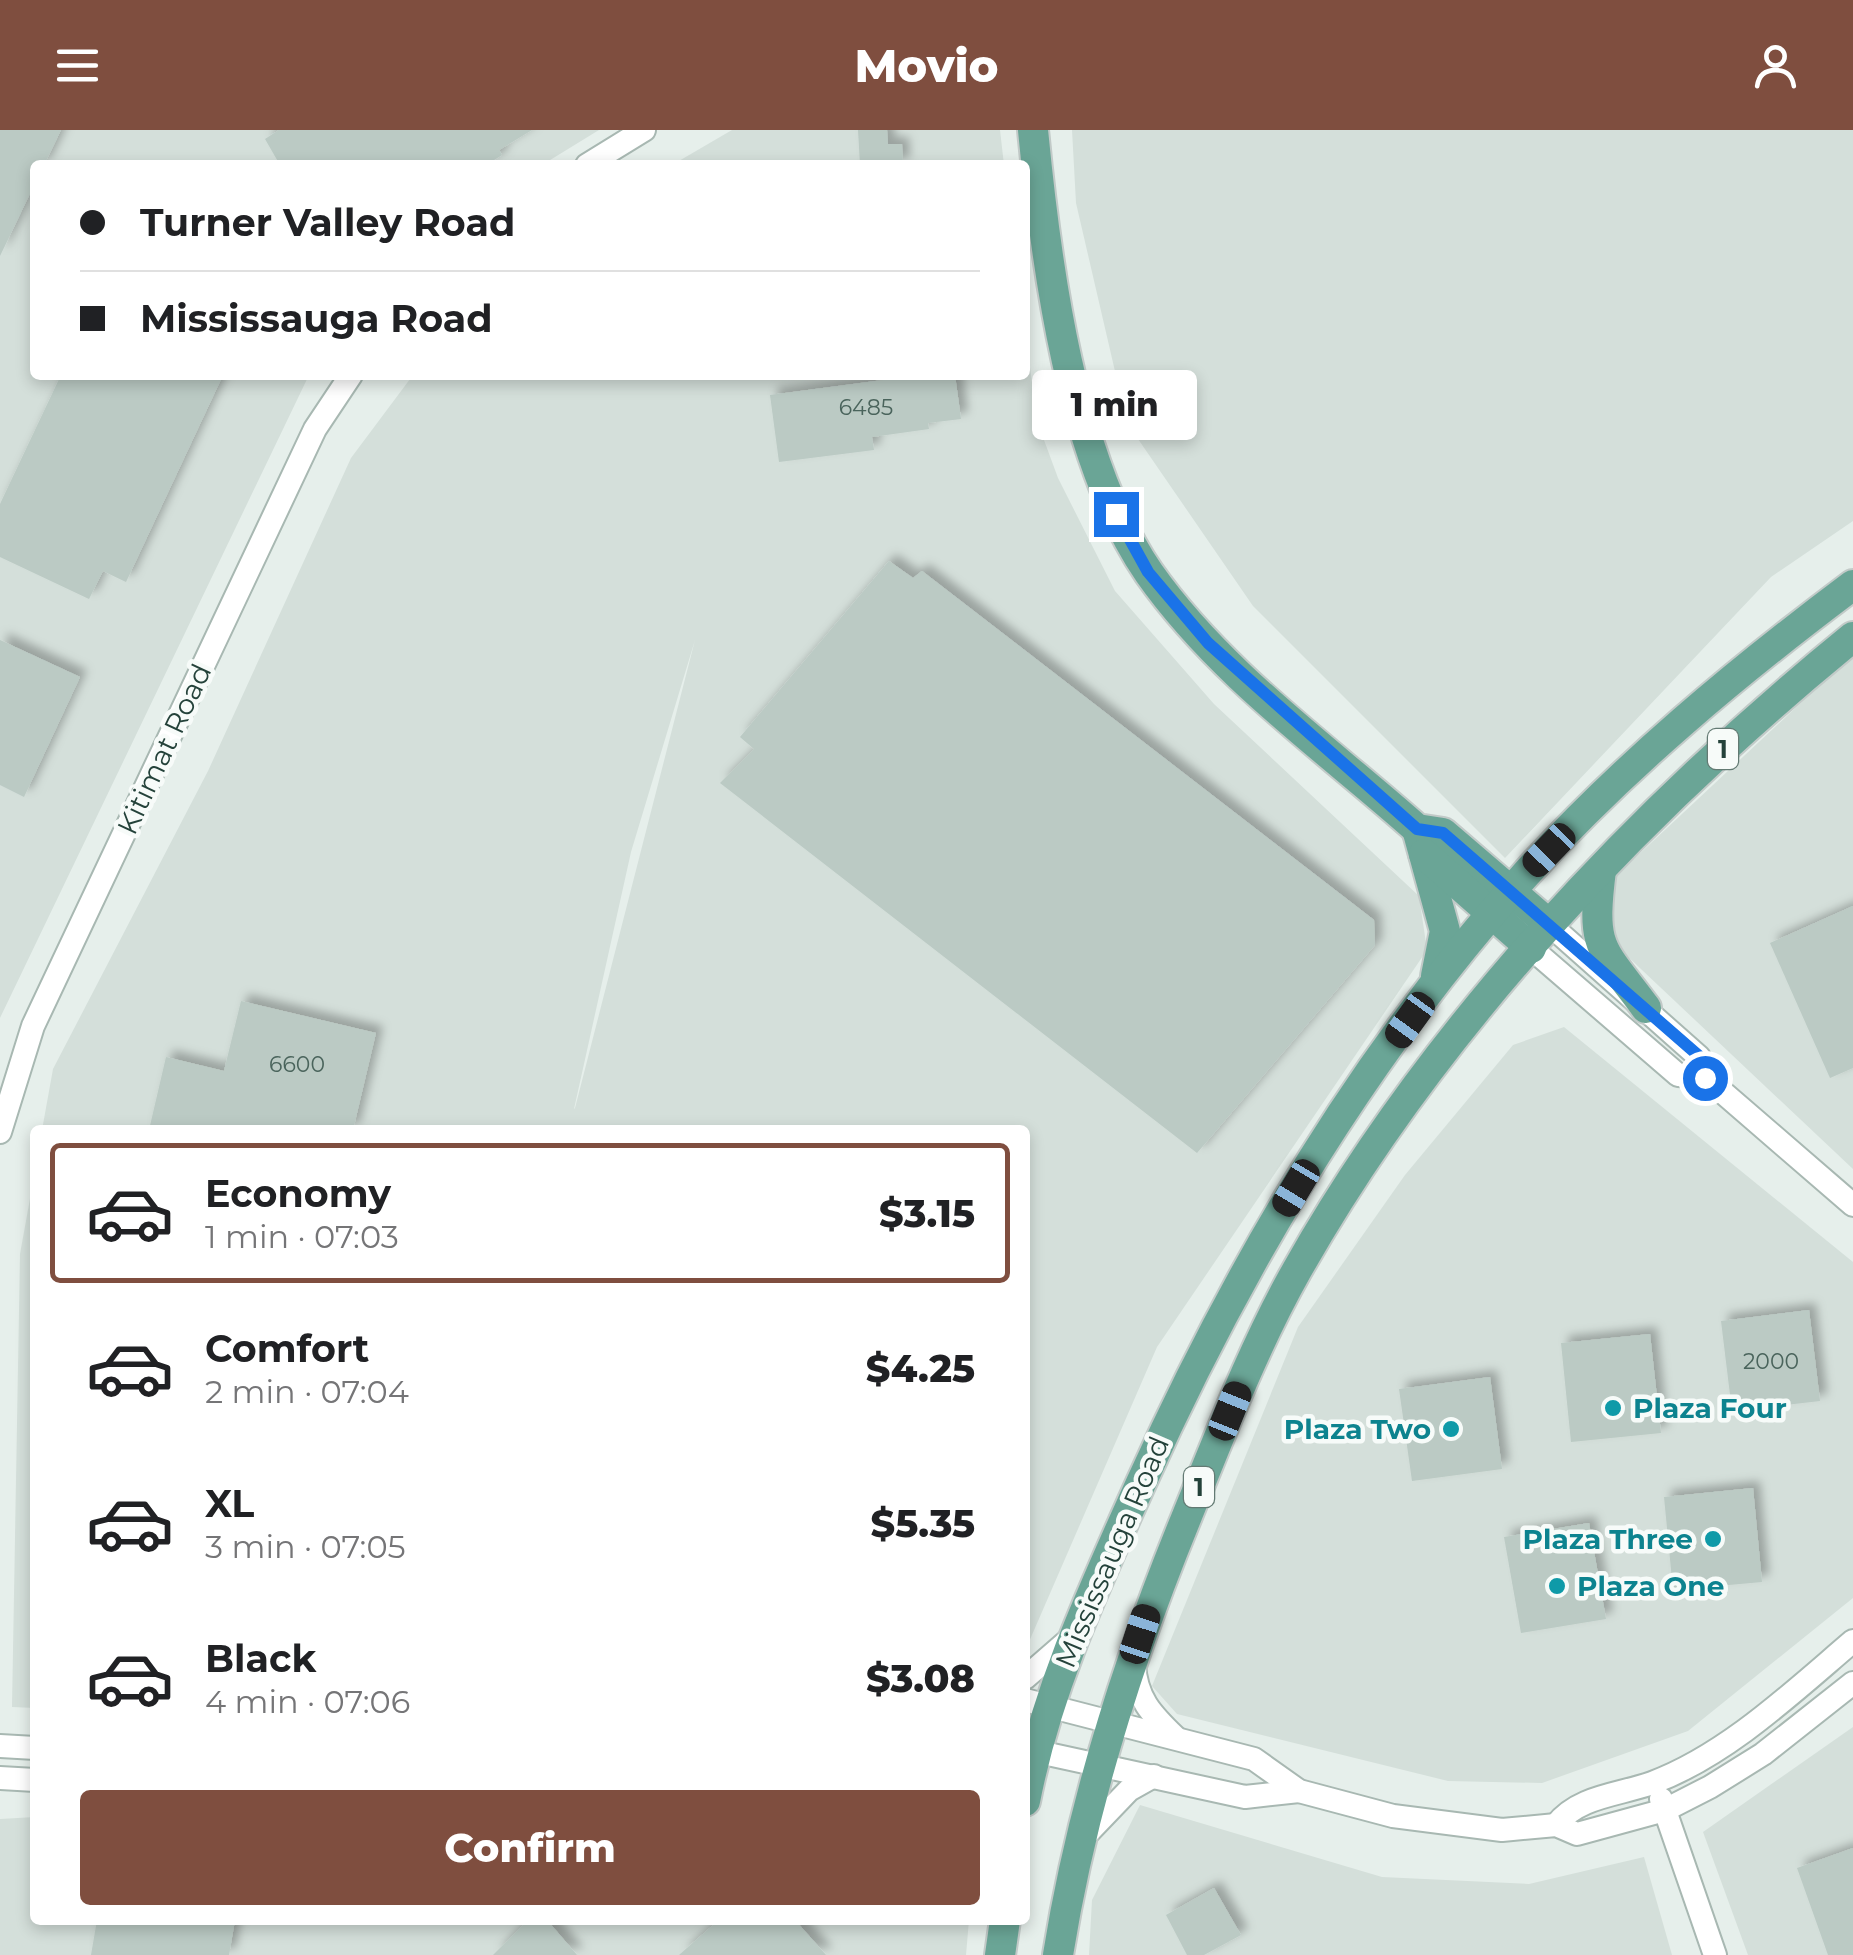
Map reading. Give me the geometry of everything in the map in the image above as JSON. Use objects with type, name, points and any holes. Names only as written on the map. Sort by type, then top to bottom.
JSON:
[{"type":"main road","points":[[1032,130],[1051,258],[1086,442],[1112,506],[1148,572],[1208,643],[1420,841],[1446,946],[1430,993]]},
{"type":"main road","name":"1","points":[[1502,902],[1615,784],[1755,658],[1853,585]]},
{"type":"main road","name":"1","points":[[1540,937],[1693,775],[1853,637]]},
{"type":"main road","points":[[1420,841],[1443,833],[1502,902],[1540,937]]},
{"type":"main road","points":[[1601,870],[1595,919],[1598,944],[1646,1008]]},
{"type":"main road","name":"Mississauga Road","points":[[1030,1750],[1037,1703],[1071,1638],[1186,1386],[1242,1280],[1296,1188],[1430,993],[1502,902]]},
{"type":"main road","name":"Mississauga Road","points":[[1058,1955],[1082,1838],[1133,1656],[1239,1388],[1298,1268],[1334,1208],[1437,1063],[1540,937]]},
{"type":"main road","points":[[1000,1955],[1005,1925]]},
{"type":"street","points":[[595,160],[637,132]]},
{"type":"street","name":"Kitimat Road","points":[[0,1132],[33,1026],[316,429],[348,380]]},
{"type":"street","points":[[1540,937],[1646,1008],[1699,1056],[1705,1078],[1853,1206]]},
{"type":"street","points":[[1540,937],[1678,1075],[1705,1078]]},
{"type":"street","points":[[1030,1674],[1071,1638]]},
{"type":"street","points":[[1556,1825],[1568,1808],[1654,1782],[1718,1747],[1853,1641]]},
{"type":"street","points":[[1133,1656],[1135,1686],[1148,1711],[1178,1740]]},
{"type":"street","points":[[1030,1750],[1245,1797],[1300,1791],[1443,1825],[1502,1830],[1556,1825],[1577,1834],[1665,1810],[1730,1776],[1853,1683]]},
{"type":"street","points":[[1037,1703],[1254,1760],[1300,1791]]},
{"type":"street","points":[[0,1746],[30,1748]]},
{"type":"street","points":[[1082,1838],[1128,1790],[1154,1776]]},
{"type":"street","points":[[0,1778],[30,1780]]},
{"type":"street","points":[[1654,1782],[1715,1955]]},
{"type":"shaded area","points":[[0,130],[599,130],[550,160],[30,160],[30,380],[307,380],[0,1018]]},
{"type":"shaded area","points":[[732,130],[1000,130],[1003,160],[681,160]]},
{"type":"shaded area","points":[[1072,130],[1853,130],[1853,521],[1771,577],[1505,858],[1253,606],[1127,423],[1076,203]]},
{"type":"shaded area","points":[[1030,367],[1037,421],[1058,478],[1115,591],[1214,704],[1419,896],[1427,950],[1157,1347],[1030,1639],[1030,1125],[43,1125],[53,1069],[208,771],[351,458],[409,380],[1030,380]],"holes":[[[695,640],[574,1109],[631,852]]]},
{"type":"shaded area","points":[[1853,654],[1853,1169],[1607,937],[1605,886]]},
{"type":"shaded area","points":[[1564,1027],[1853,1262],[1853,1598],[1688,1731],[1542,1783],[1448,1781],[1177,1714],[1152,1686],[1298,1327],[1405,1175],[1513,1045]]},
{"type":"shaded area","points":[[30,1199],[30,1708],[12,1707],[20,1254]]},
{"type":"shaded area","points":[[1853,1727],[1853,1955],[1748,1955],[1703,1832]]},
{"type":"shaded area","points":[[1140,1805],[1382,1877],[1529,1884],[1644,1857],[1672,1955],[1089,1955],[1092,1900]]},
{"type":"shaded area","points":[[30,1817],[30,1925],[969,1925],[966,1955],[0,1955],[0,1819]]},
{"type":"building","points":[[0,130],[61,130],[46,160],[30,160],[30,193],[0,256]]},
{"type":"building","points":[[279,130],[532,130],[499,150],[502,155],[494,160],[277,160],[265,139]]},
{"type":"building","points":[[858,130],[887,130],[888,144],[902,144],[903,160],[860,160]]},
{"type":"building","points":[[59,380],[221,380],[126,582],[103,571],[89,599],[0,557],[0,504]]},
{"type":"building","points":[[883,380],[956,380],[961,419],[928,423],[929,429],[872,437],[874,450],[779,462],[770,395]]},
{"type":"building","points":[[889,561],[913,578],[922,571],[1374,920],[1375,945],[1197,1153],[720,783],[754,749],[740,737]]},
{"type":"building","points":[[0,640],[80,677],[24,797],[0,785]]},
{"type":"building","points":[[1853,906],[1853,1068],[1830,1078],[1770,943]]},
{"type":"building","points":[[241,1001],[376,1033],[354,1125],[150,1125],[166,1057],[224,1071]]},
{"type":"building","points":[[1809,1310],[1820,1401],[1732,1411],[1721,1321]]},
{"type":"building","name":"Plaza Four","points":[[1650,1334],[1661,1433],[1571,1442],[1561,1343]]},
{"type":"building","name":"Plaza Two","points":[[1490,1377],[1502,1469],[1412,1481],[1399,1389]]},
{"type":"building","name":"Plaza Three","points":[[1753,1488],[1762,1582],[1673,1590],[1664,1497]]},
{"type":"building","name":"Plaza One","points":[[1589,1523],[1606,1619],[1521,1633],[1504,1537]]},
{"type":"building","points":[[1853,1848],[1853,1955],[1828,1955],[1797,1868]]},
{"type":"building","points":[[1214,1888],[1241,1935],[1204,1955],[1187,1955],[1166,1915]]},
{"type":"building","points":[[96,1925],[234,1925],[229,1955],[91,1955]]},
{"type":"building","points":[[523,1925],[551,1925],[577,1955],[493,1955]]},
{"type":"building","points":[[713,1925],[799,1925],[826,1955],[679,1955]]},
{"type":"place","name":"Plaza Four","points":[[1613,1408]]},
{"type":"place","name":"Plaza Two","points":[[1451,1429]]},
{"type":"place","name":"Plaza Three","points":[[1713,1539]]},
{"type":"place","name":"Plaza One","points":[[1557,1586]]},
{"type":"route","points":[[1116,514],[1148,572],[1208,643],[1256,689],[1417,829],[1443,833],[1493,874],[1699,1056],[1705,1078]]}]
